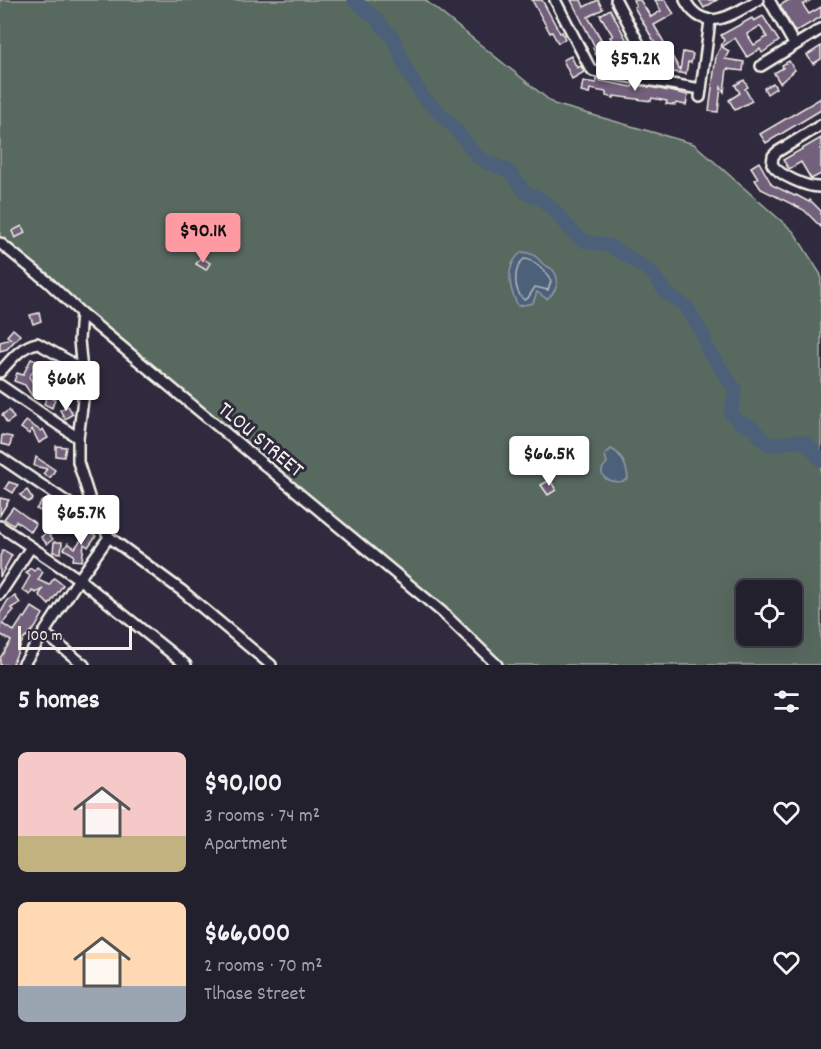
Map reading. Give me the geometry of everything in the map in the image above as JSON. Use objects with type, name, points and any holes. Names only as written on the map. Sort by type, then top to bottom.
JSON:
[{"type":"street","points":[[555,0],[593,71],[643,78],[700,93],[710,21]]},
{"type":"street","points":[[616,0],[646,57],[647,64],[643,78]]},
{"type":"street","points":[[685,0],[697,13],[710,21],[718,21],[758,0]]},
{"type":"street","points":[[769,0],[794,44]]},
{"type":"street","points":[[761,66],[821,29]]},
{"type":"street","points":[[821,125],[777,152],[772,159],[774,168],[779,173],[814,187],[821,187]]},
{"type":"street","name":"TLOU STREET","points":[[0,243],[47,281],[81,313],[442,612],[497,665]]},
{"type":"street","points":[[81,313],[79,340],[84,392],[78,438],[78,462],[84,485],[101,525],[109,537],[182,590],[272,665]]},
{"type":"street","points":[[0,372],[20,351],[37,343],[69,361],[82,372]]},
{"type":"street","points":[[0,385],[78,438]]},
{"type":"street","points":[[0,457],[101,525]]},
{"type":"street","points":[[0,526],[79,579],[186,665]]},
{"type":"street","points":[[23,665],[109,537]]},
{"type":"street","points":[[0,594],[31,547]]},
{"type":"street","points":[[44,633],[84,665]]},
{"type":"green space","points":[[0,0],[425,0],[554,104],[694,144],[794,232],[821,275],[821,665],[501,665],[447,612],[0,238]]},
{"type":"water","points":[[522,252],[534,255],[552,269],[557,281],[553,293],[547,299],[537,292],[533,303],[518,306],[512,292],[510,270],[516,257]]},
{"type":"water","points":[[611,449],[623,461],[628,479],[617,482],[603,476],[603,468],[607,463],[605,455]]},
{"type":"building","points":[[532,0],[542,0],[565,39],[558,43]]},
{"type":"building","points":[[571,0],[581,0],[584,7],[598,0],[603,9],[588,17],[601,39],[599,41],[604,51],[596,55],[593,48],[595,47]]},
{"type":"building","points":[[633,0],[640,0],[651,17],[661,11],[655,0],[665,0],[674,14],[654,25],[680,70],[683,52],[693,54],[691,63],[688,62],[686,74],[660,70],[662,55],[634,7],[636,6]]},
{"type":"building","points":[[699,0],[717,0],[704,8]]},
{"type":"building","points":[[789,0],[811,0],[803,5],[809,14],[821,7],[821,17],[795,32],[780,5]]},
{"type":"building","points":[[610,9],[636,62],[628,66],[622,56],[608,63],[605,56],[617,50],[610,37],[613,36],[600,15]]},
{"type":"building","points":[[763,16],[779,41],[762,53],[760,49],[747,57],[735,38],[722,47],[729,51],[725,59],[744,62],[743,71],[727,69],[724,92],[721,87],[718,112],[709,111],[716,56],[724,40],[721,35],[752,18],[754,21]],"holes":[[[760,26],[767,37],[754,45],[747,34]]]},
{"type":"building","points":[[821,46],[821,59],[813,64],[807,55]]},
{"type":"building","points":[[571,56],[577,68],[581,66],[584,72],[572,79],[563,60]]},
{"type":"building","points":[[789,61],[795,70],[780,83],[774,73]]},
{"type":"building","points":[[596,80],[632,87],[633,85],[645,86],[688,95],[686,105],[666,104],[667,101],[652,98],[651,101],[614,96],[614,98],[606,96],[606,92],[590,89],[589,94],[581,92],[583,81],[596,83]]},
{"type":"building","points":[[744,80],[748,87],[745,89],[752,101],[735,110],[729,100],[740,93],[735,85]]},
{"type":"building","points":[[773,83],[776,88],[767,94],[764,88]]},
{"type":"building","points":[[821,98],[821,110],[766,143],[760,134]]},
{"type":"building","points":[[821,138],[821,174],[811,179],[801,162],[789,169],[783,160]]},
{"type":"building","points":[[759,162],[772,185],[809,202],[810,200],[821,211],[821,227],[804,210],[761,189],[755,180],[758,178],[751,167]]},
{"type":"building","points":[[22,226],[25,233],[15,238],[12,231]]},
{"type":"building","points":[[201,257],[210,263],[206,270],[196,264]]},
{"type":"building","points":[[39,313],[41,321],[33,324],[30,315]]},
{"type":"building","points":[[13,329],[20,335],[7,349],[0,351],[0,342],[11,339],[7,336]]},
{"type":"building","points":[[31,359],[40,362],[37,370],[35,369],[29,377],[39,391],[32,396],[25,385],[14,381],[17,373],[23,375]]},
{"type":"building","points":[[47,396],[55,399],[52,408],[44,404]]},
{"type":"building","points":[[68,406],[73,414],[65,419],[60,410]]},
{"type":"building","points":[[9,410],[14,418],[7,423],[2,415]]},
{"type":"building","points":[[26,421],[41,431],[43,429],[48,438],[39,443],[32,429],[29,434],[21,428]]},
{"type":"building","points":[[2,435],[12,437],[10,446],[1,444]]},
{"type":"building","points":[[56,446],[66,447],[64,457],[56,456]]},
{"type":"building","points":[[36,457],[55,470],[50,478],[43,474],[47,469],[34,466]]},
{"type":"building","points":[[550,480],[556,490],[548,495],[541,485]]},
{"type":"building","points":[[9,482],[18,485],[13,493],[5,488]]},
{"type":"building","points":[[27,490],[33,499],[28,502],[20,495]]},
{"type":"building","points":[[0,498],[9,500],[0,515]]},
{"type":"building","points":[[42,501],[49,507],[45,513],[36,509]]},
{"type":"building","points":[[13,507],[36,524],[31,532],[16,521],[13,525],[4,519]]},
{"type":"building","points":[[88,530],[96,536],[88,547],[84,544],[82,561],[73,560],[74,555],[64,549],[68,543],[75,548]]},
{"type":"building","points":[[47,532],[53,539],[47,544],[41,537]]},
{"type":"building","points":[[54,542],[62,542],[61,553],[53,552]]},
{"type":"building","points":[[3,550],[12,555],[0,577],[0,556]]},
{"type":"building","points":[[37,567],[43,572],[38,580],[49,585],[54,578],[63,585],[49,605],[39,595],[43,589],[36,593],[32,591],[30,595],[22,590],[30,576],[26,573],[30,568],[34,571]]},
{"type":"building","points":[[15,596],[20,603],[11,608],[14,610],[2,624],[14,631],[32,607],[43,614],[35,628],[23,640],[12,665],[0,665],[0,658],[11,641],[0,634],[0,614],[8,600]]},
{"type":"waterway","points":[[354,0],[393,38],[408,73],[423,97],[453,126],[477,156],[511,173],[526,193],[550,206],[584,241],[609,246],[652,273],[666,293],[687,307],[704,337],[707,349],[735,389],[731,414],[741,423],[753,427],[770,445],[795,441],[807,443],[821,460]]}]
